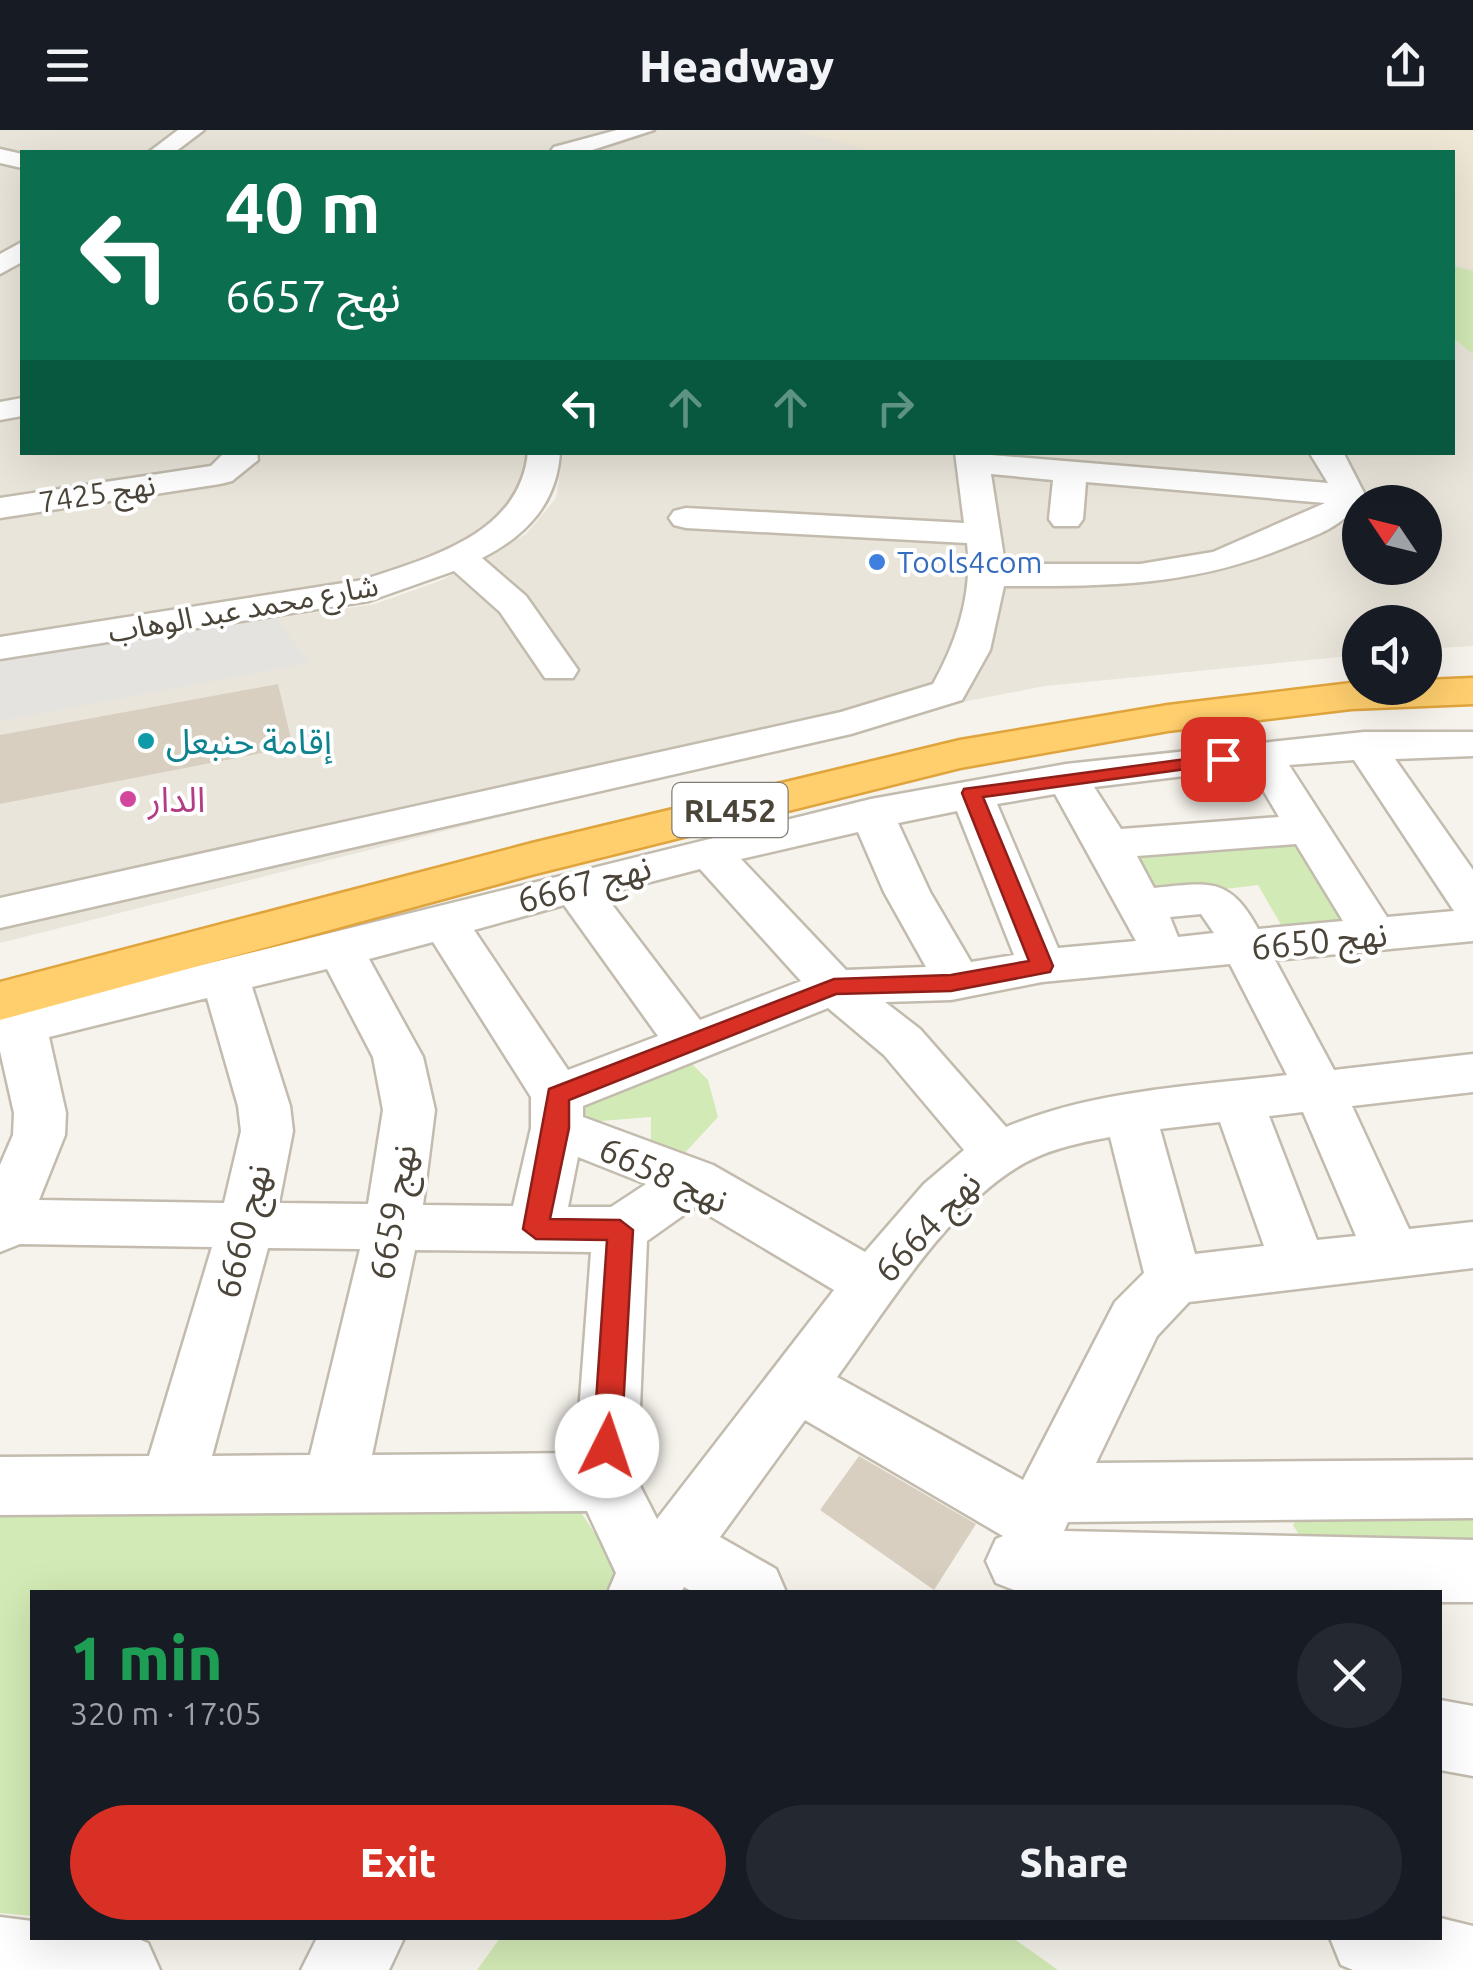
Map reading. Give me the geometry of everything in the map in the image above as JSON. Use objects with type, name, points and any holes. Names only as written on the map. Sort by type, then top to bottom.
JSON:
[{"type":"highway","points":[[1442,669],[1473,667]]},
{"type":"highway","name":"RL452","points":[[0,970],[513,834],[947,728],[1147,694],[1342,676]]},
{"type":"highway","name":"RL452","points":[[7,1020],[532,859],[960,754],[1168,718],[1352,696],[1473,691]]},
{"type":"street","points":[[0,140],[13,130]]},
{"type":"street","points":[[163,150],[193,130]]},
{"type":"street","points":[[573,150],[630,140]]},
{"type":"street","name":"نهج 7425","points":[[0,508],[220,474],[242,460],[241,455]]},
{"type":"street","name":"شارع محمد عبد الوهاب","points":[[0,648],[369,590],[460,557],[506,528],[536,494],[546,466],[544,455]]},
{"type":"street","points":[[1328,455],[1339,468],[1345,485]]},
{"type":"street","points":[[0,913],[851,722],[933,700],[956,682],[971,650],[989,575],[972,458],[1342,493]]},
{"type":"street","points":[[1066,519],[1082,466]]},
{"type":"street","points":[[989,575],[1112,577],[1221,561],[1330,517],[1342,508]]},
{"type":"street","points":[[686,518],[985,534]]},
{"type":"street","points":[[460,557],[513,604],[559,670]]},
{"type":"street","points":[[1364,744],[1473,904]]},
{"type":"street","name":"نهج 6667","points":[[7,1020],[224,976],[445,923],[573,885],[870,812],[1066,777],[1364,744],[1473,744]]},
{"type":"street","points":[[1262,755],[1374,934]]},
{"type":"street","points":[[1066,777],[1109,844],[1165,953]]},
{"type":"street","points":[[971,793],[1042,966]]},
{"type":"street","points":[[870,812],[954,982],[902,1042]]},
{"type":"street","points":[[1109,844],[1306,828]]},
{"type":"street","points":[[708,850],[834,986],[902,1042],[997,1153]]},
{"type":"street","points":[[573,885],[690,1043]]},
{"type":"street","points":[[1140,905],[1207,898],[1223,906],[1319,1089],[1392,1253]]},
{"type":"street","points":[[445,923],[557,1112],[536,1229]]},
{"type":"street","name":"نهج 6650","points":[[834,986],[954,982],[1042,966],[1473,925]]},
{"type":"street","name":"نهج 6659","points":[[334,1487],[392,1230],[409,1110],[398,1056],[340,948]]},
{"type":"street","name":"نهج 6660","points":[[172,1486],[248,1222],[267,1131],[264,1106],[224,976]]},
{"type":"street","points":[[557,1112],[690,1043],[834,986]]},
{"type":"street","points":[[7,1020],[40,1113],[39,1136],[2,1226],[248,1222],[392,1230],[620,1230],[694,1180]]},
{"type":"street","name":"نهج 6664","points":[[656,1573],[872,1284],[943,1199],[997,1153],[1056,1128],[1130,1113],[1473,1073]]},
{"type":"street","points":[[1237,1099],[1299,1265]]},
{"type":"street","name":"نهج 6658","points":[[557,1112],[694,1180],[872,1284]]},
{"type":"street","points":[[1130,1113],[1174,1280]]},
{"type":"street","points":[[620,1230],[604,1482],[656,1573],[743,1590]]},
{"type":"street","points":[[1027,1542],[1136,1319],[1174,1280],[1473,1245]]},
{"type":"street","points":[[796,1384],[1027,1542],[1289,1578],[1473,1571]]},
{"type":"street","points":[[0,1486],[334,1487],[604,1482]]},
{"type":"street","points":[[1027,1542],[1473,1488]]},
{"type":"street","points":[[1442,1735],[1473,1742]]},
{"type":"street","points":[[340,1970],[364,1940]]},
{"type":"street","points":[[1376,1940],[1473,1966]]},
{"type":"street","points":[[0,1956],[121,1970]]},
{"type":"shaded area","points":[[0,130],[626,130],[584,144],[545,150],[20,150],[20,455],[527,455],[529,466],[518,494],[491,522],[462,542],[368,577],[0,641]]},
{"type":"shaded area","points":[[649,130],[1473,130],[1473,646],[1442,648],[1442,605],[1342,605],[1342,657],[1045,686],[937,707],[0,943],[0,658],[375,604],[442,580],[526,534],[556,498],[563,455],[1455,455],[1455,150],[585,150]]},
{"type":"shaded area","points":[[1473,130],[1473,269],[1455,264],[1455,150],[869,150],[797,131]]},
{"type":"shaded area","points":[[275,616],[309,663],[0,721],[0,658]]},
{"type":"green space","points":[[1455,266],[1473,271],[1473,354],[1455,340]]},
{"type":"green space","points":[[1298,839],[1354,924],[1284,930],[1258,885],[1159,897],[1135,853]]},
{"type":"green space","points":[[687,1059],[708,1080],[718,1117],[681,1157],[651,1141],[651,1117],[576,1123],[576,1102]]},
{"type":"green space","points":[[1473,1496],[1473,1560],[1307,1548],[1293,1525],[1302,1510]]},
{"type":"green space","points":[[574,1502],[620,1571],[606,1590],[30,1590],[30,1916],[0,1913],[0,1505]]},
{"type":"green space","points":[[499,1940],[1016,1940],[1058,1970],[477,1970]]},
{"type":"building","name":"إقامة حنبعل","points":[[278,684],[293,747],[0,804],[0,735]]},
{"type":"building","points":[[859,1456],[976,1524],[934,1590],[820,1510]]},
{"type":"place","name":"Tools4com","points":[[877,562]]},
{"type":"place","name":"إقامة حنبعل","points":[[146,741]]},
{"type":"place","name":"الدار","points":[[128,799]]},
{"type":"route","points":[[607,1446],[620,1230],[536,1229],[557,1128],[557,1096],[834,986],[951,983],[1042,966],[971,793],[1066,777],[1223,759]]}]
